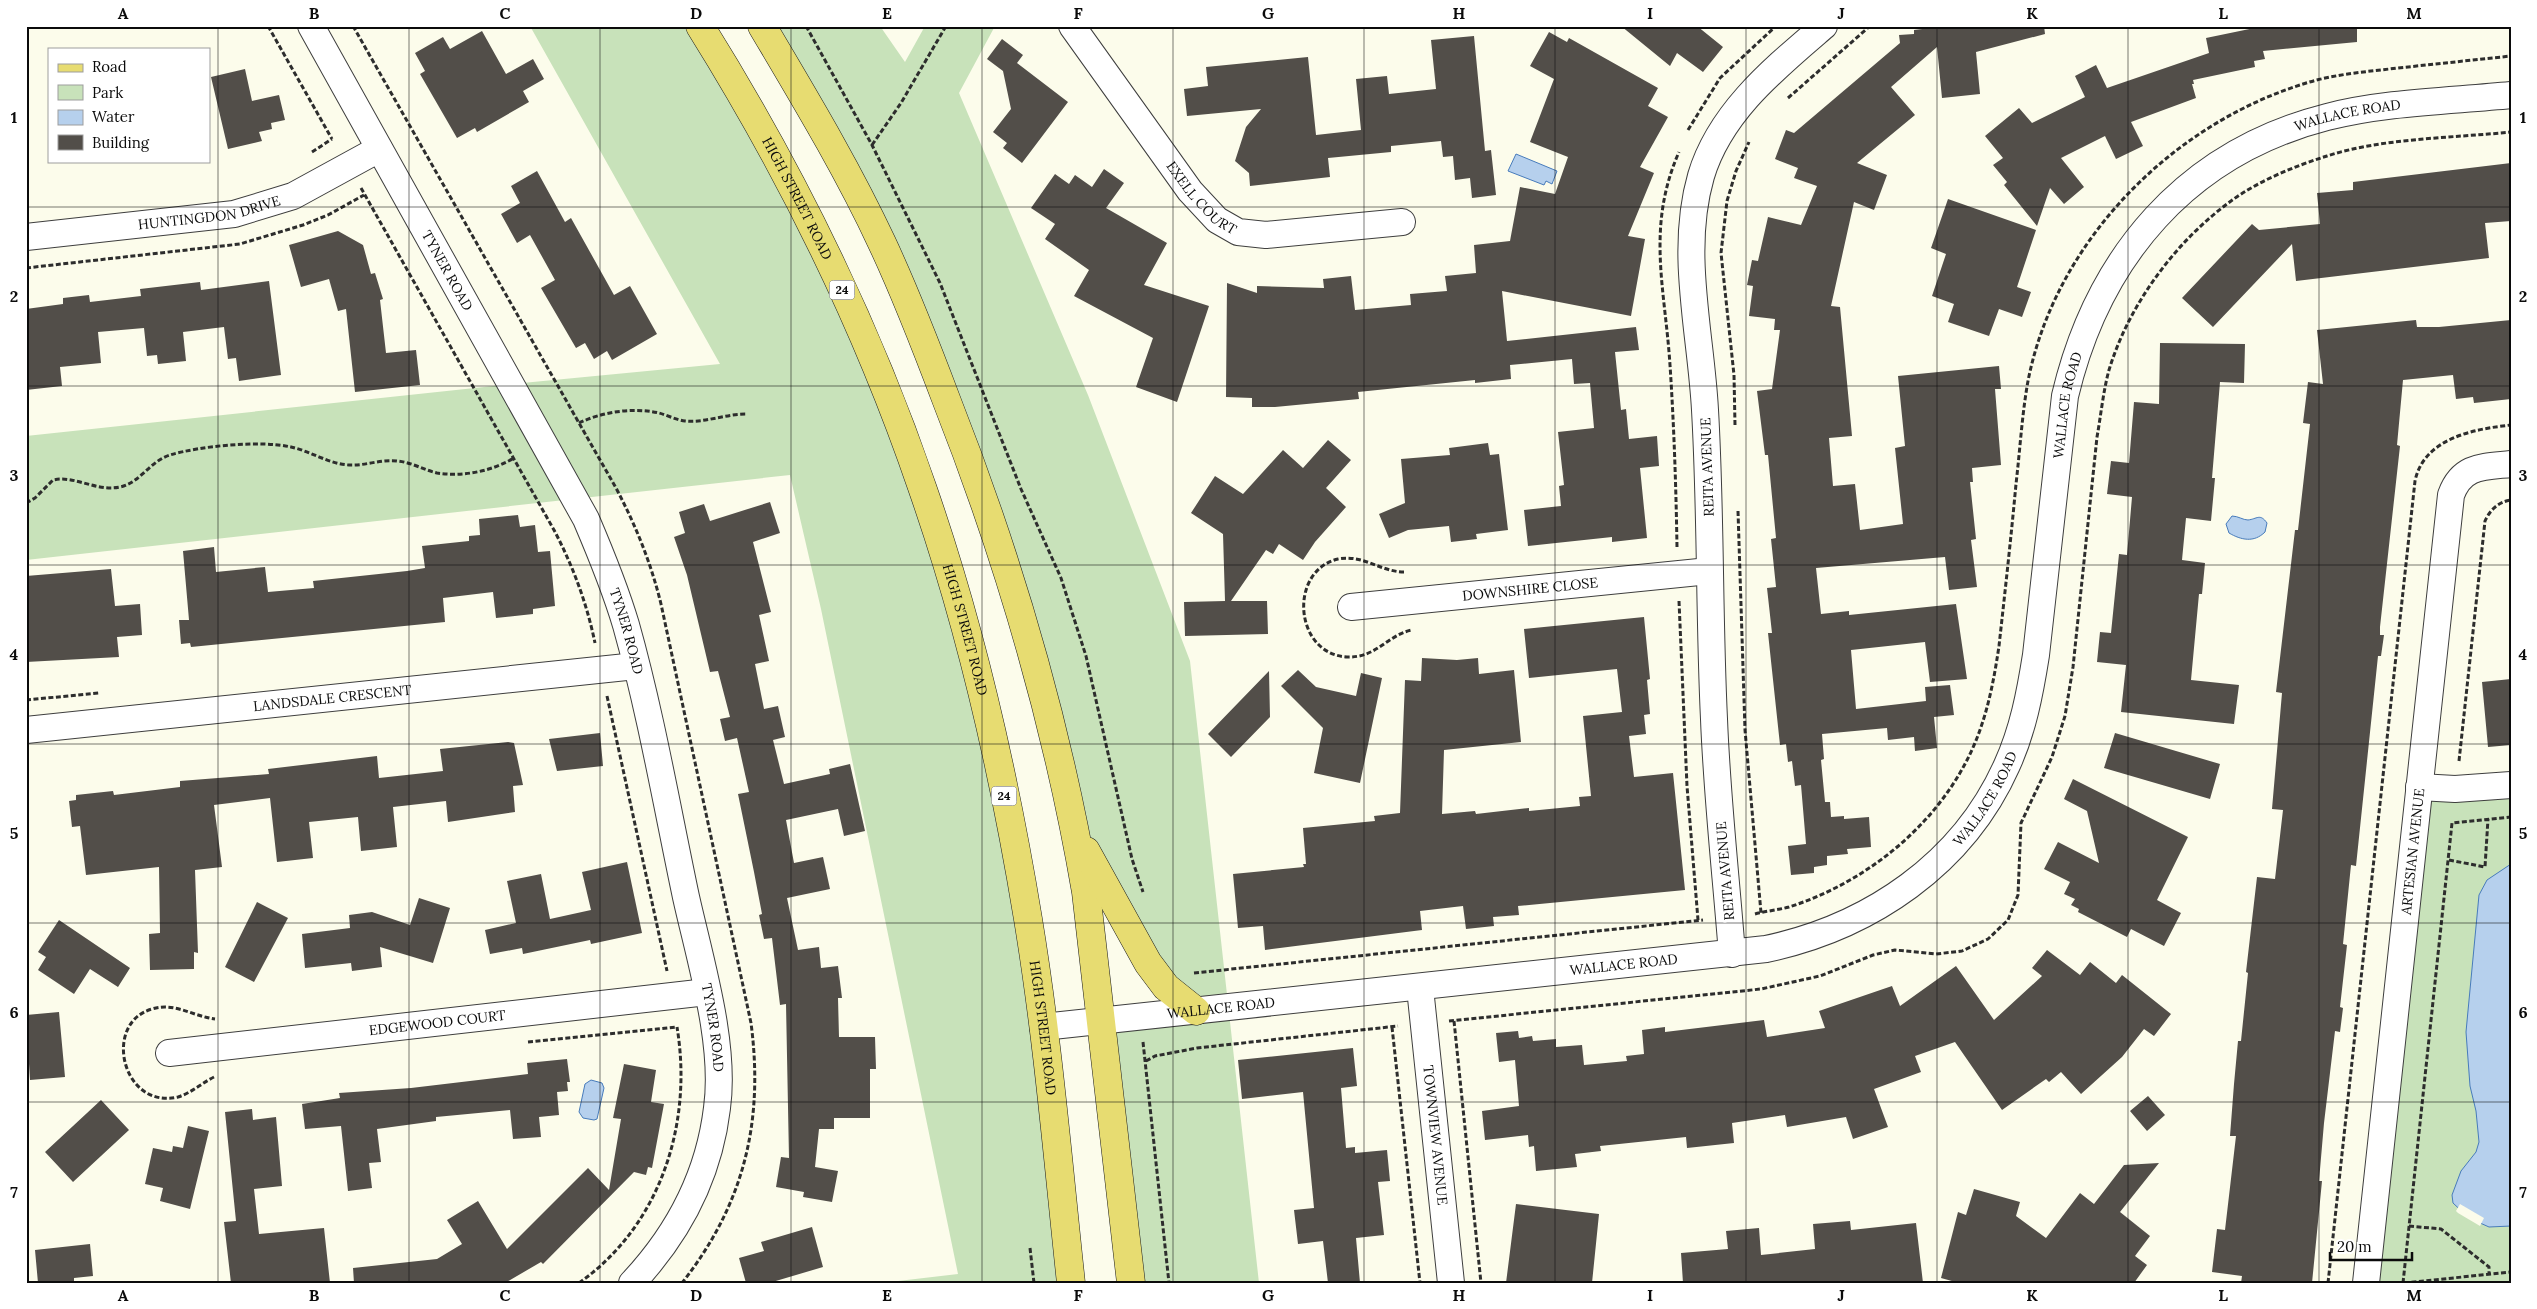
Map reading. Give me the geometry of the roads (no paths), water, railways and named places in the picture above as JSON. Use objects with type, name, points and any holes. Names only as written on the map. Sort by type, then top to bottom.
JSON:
[{"type":"main road","name":"HIGH STREET ROAD","points":[[700,26],[725,66],[777,159],[842,290],[874,363],[922,487],[968,639],[995,748],[1028,920],[1043,1027],[1071,1283]]},
{"type":"main road","points":[[762,26],[815,115],[882,243],[940,381],[977,478],[1026,630],[1047,705],[1075,829],[1102,1021],[1131,1283]]},
{"type":"main road","points":[[1075,829],[1148,963],[1166,987],[1196,1011]]},
{"type":"street","name":"TYNER ROAD","points":[[311,26],[586,519],[608,571],[636,666],[707,992],[718,1067],[718,1106],[707,1160],[686,1210],[652,1262],[632,1283]]},
{"type":"street","name":"EXELL COURT","points":[[1072,26],[1190,191],[1208,211],[1227,227],[1238,232],[1266,235],[1402,222]]},
{"type":"street","name":"REITA AVENUE","points":[[1732,954],[1714,719],[1705,408],[1692,276],[1691,241],[1701,176],[1712,147],[1749,95],[1770,73],[1824,26]]},
{"type":"street","name":"WALLACE ROAD","points":[[1043,1027],[1420,988],[1766,949],[1818,936],[1870,912],[1902,892],[1952,848],[1992,794],[2007,765],[2020,732],[2030,694],[2065,396],[2073,360],[2085,328],[2114,271],[2150,223],[2204,175],[2228,158],[2281,131],[2355,111],[2511,94]]},
{"type":"street","name":"HUNTINGDON DRIVE","points":[[26,237],[234,214],[293,196],[379,149]]},
{"type":"street","name":"ARTESIAN AVENUE","points":[[2366,1283],[2451,495],[2460,477],[2468,471],[2511,464]]},
{"type":"street","name":"DOWNSHIRE CLOSE","points":[[1351,607],[1709,571]]},
{"type":"street","name":"LANDSDALE CRESCENT","points":[[26,730],[636,666]]},
{"type":"street","points":[[2419,787],[2455,789],[2511,785]]},
{"type":"street","name":"TOWNVIEW AVENUE","points":[[1420,988],[1451,1283]]},
{"type":"street","name":"EDGEWOOD COURT","points":[[169,1053],[707,992]]},
{"type":"water","points":[[1516,154],[1557,171],[1552,184],[1546,181],[1544,185],[1508,171]]},
{"type":"water","points":[[2232,516],[2248,520],[2258,517],[2262,518],[2267,523],[2265,532],[2252,539],[2243,539],[2229,533],[2226,524]]},
{"type":"water","points":[[2511,864],[2511,1226],[2489,1227],[2469,1218],[2453,1203],[2452,1195],[2461,1171],[2476,1152],[2479,1142],[2476,1111],[2470,1086],[2466,1032],[2479,895],[2487,880]]},
{"type":"water","points":[[591,1080],[602,1083],[604,1088],[597,1119],[594,1120],[583,1118],[579,1112],[585,1084]]}]
